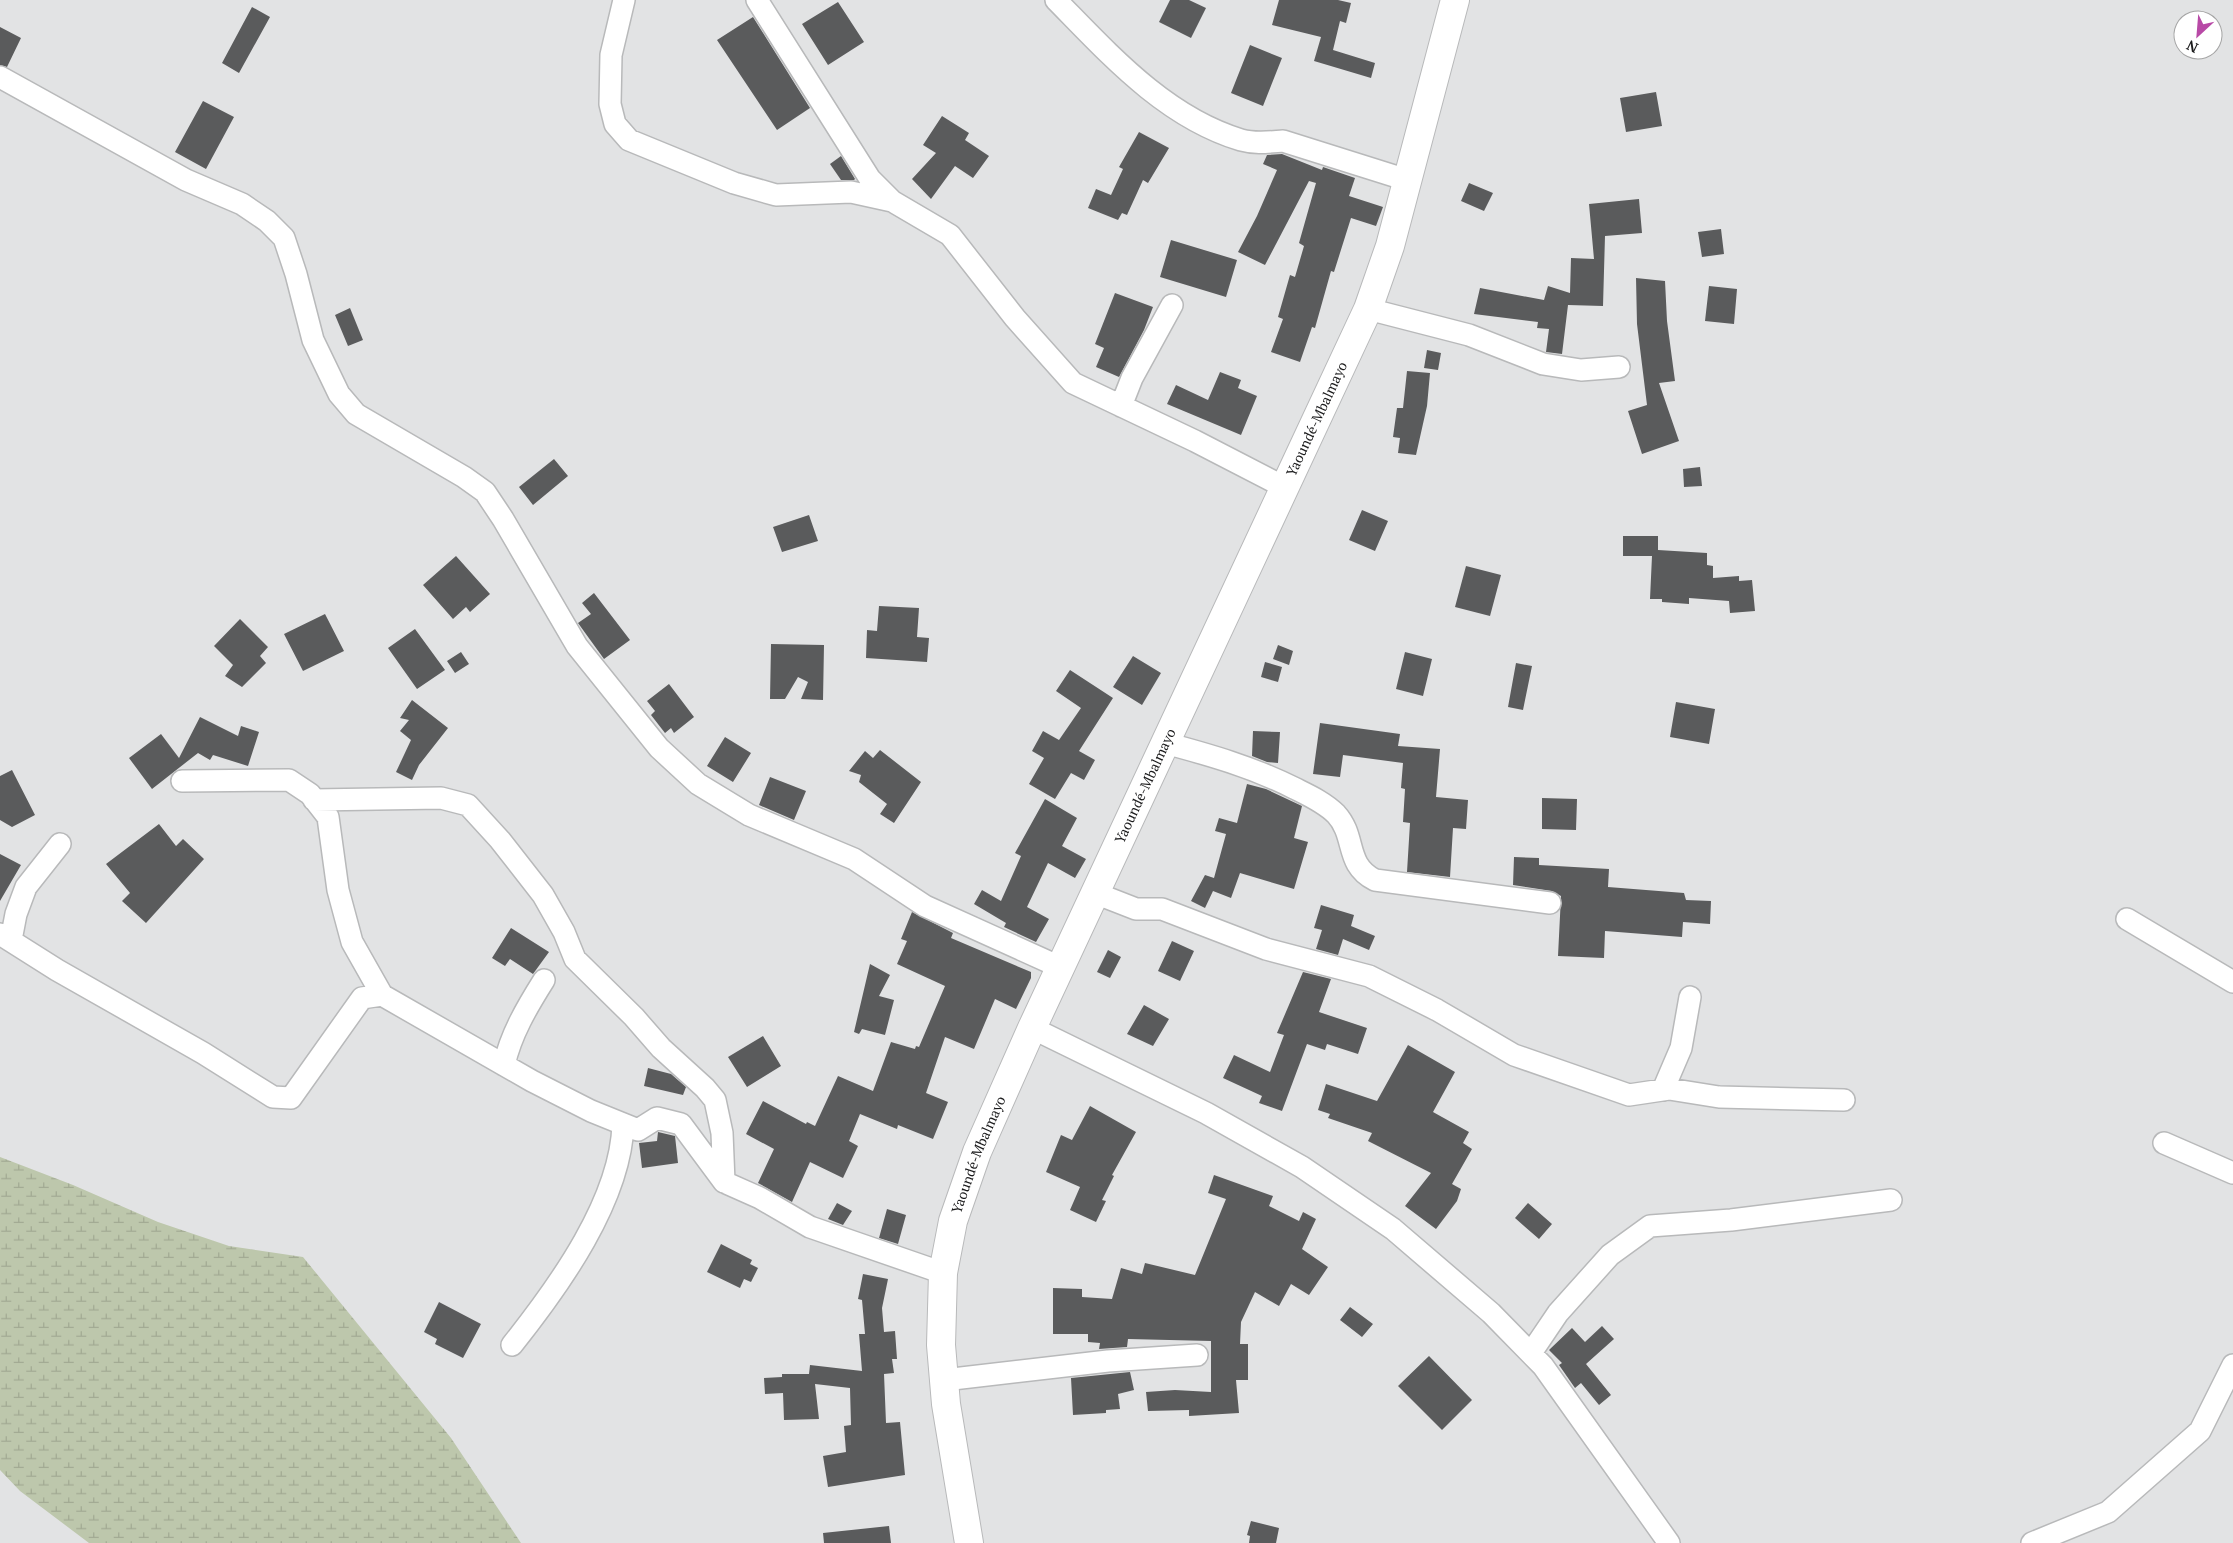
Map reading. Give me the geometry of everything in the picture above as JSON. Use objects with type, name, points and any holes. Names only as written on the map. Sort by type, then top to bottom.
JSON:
[{"type":"highway","name":"Yaoundé-Mbalmayo","points":[[1444,0],[1444,44]]},
{"type":"highway","name":"Yaoundé-Mbalmayo","points":[[969,1543],[954,1462],[941,1345],[943,1274],[953,1221],[977,1152],[1032,1028],[1062,968],[1095,893],[1286,488],[1368,309],[1390,246],[1454,0]]},
{"type":"street","points":[[624,0],[611,55],[610,104],[615,124],[629,140],[734,183],[776,195],[851,192],[892,201]]},
{"type":"street","points":[[757,0],[870,179],[892,201],[950,235],[1015,318],[1073,383],[1286,488]]},
{"type":"street","points":[[1056,0],[1118,63],[1159,96],[1194,120],[1242,140],[1263,143],[1283,141],[1407,180]]},
{"type":"street","points":[[0,78],[186,180],[242,204],[267,221],[284,238],[296,274],[313,340],[339,394],[356,414],[464,477],[485,492],[504,519],[577,646],[659,748],[698,784],[749,814],[854,858],[925,906],[1062,968]]},
{"type":"street","points":[[1121,406],[1132,378],[1172,305]]},
{"type":"street","points":[[1368,309],[1468,335],[1543,364],[1581,370],[1619,367]]},
{"type":"street","points":[[1165,744],[1225,758],[1265,774],[1316,799],[1336,815],[1349,837],[1357,867],[1364,874],[1375,880],[1550,903]]},
{"type":"street","points":[[182,781],[289,780],[310,794],[328,817],[338,890],[352,942],[382,995],[504,1065],[591,1111],[638,1130],[657,1118],[681,1124],[724,1182],[760,1198],[810,1227],[943,1274]]},
{"type":"street","points":[[314,800],[441,798],[468,805],[500,840],[544,895],[564,932],[575,960],[715,1100],[722,1133],[724,1182]]},
{"type":"street","points":[[60,844],[26,887],[6,937],[57,970],[204,1053],[273,1098],[291,1098],[362,998],[382,995]]},
{"type":"street","points":[[1095,893],[1136,910],[1162,909],[1266,949],[1369,976],[1437,1010],[1514,1055],[1629,1096],[1663,1090],[1719,1097],[1844,1100]]},
{"type":"street","points":[[2127,919],[2233,982]]},
{"type":"street","points":[[504,1065],[508,1047],[524,1012],[544,980]]},
{"type":"street","points":[[1663,1090],[1681,1048],[1690,997]]},
{"type":"street","points":[[1032,1028],[1206,1113],[1302,1166],[1393,1229],[1491,1312],[1543,1366],[1669,1543]]},
{"type":"street","points":[[512,1344],[542,1308],[598,1214],[616,1172],[622,1148],[623,1124]]},
{"type":"street","points":[[2164,1143],[2233,1173]]},
{"type":"street","points":[[1531,1353],[1558,1313],[1610,1255],[1650,1226],[1731,1220],[1891,1200]]},
{"type":"street","points":[[944,1380],[1108,1361],[1197,1355]]},
{"type":"street","points":[[2032,1543],[2108,1512],[2200,1431],[2233,1364]]},
{"type":"green space","points":[[0,1157],[73,1185],[158,1222],[229,1246],[303,1257],[451,1438],[521,1543],[89,1543],[20,1491],[0,1470]]},
{"type":"building","points":[[1170,0],[1189,0],[1206,8],[1191,38],[1159,22]]},
{"type":"building","points":[[1279,0],[1338,0],[1351,3],[1346,23],[1340,21],[1333,50],[1375,63],[1371,78],[1314,61],[1321,37],[1272,25]]},
{"type":"building","points":[[838,2],[864,42],[828,65],[802,24]]},
{"type":"building","points":[[252,7],[270,17],[239,73],[222,63]]},
{"type":"building","points":[[753,17],[810,108],[777,130],[717,40]]},
{"type":"building","points":[[0,27],[21,38],[7,67],[0,65]]},
{"type":"building","points":[[1250,45],[1282,58],[1263,106],[1231,93]]},
{"type":"building","points":[[1656,92],[1662,126],[1626,132],[1620,98]]},
{"type":"building","points":[[203,101],[234,117],[206,169],[175,152]]},
{"type":"building","points":[[942,116],[969,133],[965,140],[989,156],[973,178],[955,166],[931,199],[912,179],[936,153],[923,145]]},
{"type":"building","points":[[1139,132],[1169,148],[1148,183],[1143,180],[1127,215],[1122,213],[1118,220],[1088,208],[1096,189],[1111,195],[1123,169],[1119,167]]},
{"type":"building","points":[[1282,154],[1322,170],[1323,167],[1355,178],[1349,196],[1383,207],[1376,226],[1351,218],[1334,272],[1331,271],[1315,328],[1312,327],[1300,362],[1271,352],[1283,319],[1278,317],[1290,275],[1295,277],[1304,246],[1299,243],[1316,183],[1309,181],[1265,265],[1238,252],[1257,216],[1277,170],[1263,164],[1267,155]]},
{"type":"building","points":[[841,156],[854,180],[841,180],[830,164]]},
{"type":"building","points":[[1469,183],[1493,193],[1484,211],[1461,201]]},
{"type":"building","points":[[1639,199],[1642,233],[1605,236],[1603,306],[1568,305],[1562,354],[1546,352],[1549,329],[1537,328],[1538,322],[1474,314],[1480,288],[1544,300],[1548,286],[1570,293],[1571,258],[1594,259],[1589,204]]},
{"type":"building","points":[[1721,229],[1724,254],[1702,257],[1698,232]]},
{"type":"building","points":[[1171,240],[1237,260],[1226,297],[1160,277]]},
{"type":"building","points":[[1636,278],[1665,281],[1667,321],[1675,381],[1659,383],[1679,441],[1642,454],[1628,411],[1647,405],[1637,324]]},
{"type":"building","points":[[1709,286],[1737,289],[1734,324],[1705,321]]},
{"type":"building","points":[[1115,293],[1153,307],[1144,330],[1119,377],[1096,367],[1104,348],[1095,344]]},
{"type":"building","points":[[350,308],[363,340],[348,346],[335,315]]},
{"type":"building","points":[[1427,350],[1441,353],[1438,370],[1424,368]]},
{"type":"building","points":[[1407,371],[1430,373],[1427,406],[1416,455],[1398,453],[1400,438],[1393,437],[1397,408],[1403,408]]},
{"type":"building","points":[[1220,372],[1241,380],[1238,388],[1257,396],[1241,435],[1167,404],[1176,385],[1208,400]]},
{"type":"building","points":[[554,459],[568,476],[533,505],[519,487]]},
{"type":"building","points":[[1700,467],[1702,486],[1684,487],[1683,469]]},
{"type":"building","points":[[1362,510],[1388,521],[1375,551],[1349,540]]},
{"type":"building","points":[[809,515],[818,541],[782,552],[773,527]]},
{"type":"building","points":[[1623,536],[1658,536],[1658,550],[1707,553],[1707,565],[1713,566],[1713,578],[1739,576],[1739,581],[1752,580],[1755,611],[1730,613],[1729,601],[1689,598],[1689,604],[1662,602],[1662,599],[1650,599],[1652,556],[1623,556]]},
{"type":"building","points":[[456,556],[490,594],[470,612],[466,607],[453,619],[423,585]]},
{"type":"building","points":[[1466,566],[1501,575],[1490,616],[1455,607]]},
{"type":"building","points":[[594,593],[630,640],[604,659],[578,623],[591,614],[582,603]]},
{"type":"building","points":[[879,606],[919,608],[917,637],[929,638],[927,662],[866,658],[867,630],[877,631]]},
{"type":"building","points":[[325,614],[344,651],[303,671],[284,634]]},
{"type":"building","points":[[240,619],[268,647],[260,656],[266,663],[242,687],[225,676],[233,665],[214,646]]},
{"type":"building","points":[[415,629],[445,670],[417,689],[388,648]]},
{"type":"building","points":[[771,644],[824,645],[823,700],[801,699],[808,682],[798,677],[785,699],[770,699]]},
{"type":"building","points":[[1278,645],[1293,651],[1289,665],[1273,659]]},
{"type":"building","points":[[461,652],[469,664],[455,673],[447,661]]},
{"type":"building","points":[[1405,652],[1432,659],[1423,696],[1396,689]]},
{"type":"building","points":[[1133,656],[1161,673],[1142,705],[1113,687]]},
{"type":"building","points":[[1265,662],[1282,667],[1278,682],[1261,677]]},
{"type":"building","points":[[1516,663],[1532,666],[1523,710],[1508,707]]},
{"type":"building","points":[[1070,670],[1113,698],[1079,751],[1095,760],[1084,780],[1071,773],[1055,799],[1029,784],[1044,758],[1032,751],[1043,731],[1059,740],[1081,708],[1056,691]]},
{"type":"building","points":[[669,684],[694,717],[674,733],[671,728],[665,733],[651,715],[655,711],[647,701]]},
{"type":"building","points":[[412,700],[448,728],[419,765],[412,780],[396,772],[411,740],[400,731],[409,720],[400,718]]},
{"type":"building","points":[[1676,702],[1715,709],[1709,744],[1670,737]]},
{"type":"building","points":[[200,717],[238,736],[241,726],[259,732],[248,766],[213,755],[210,760],[198,753],[152,789],[129,758],[161,734],[179,758]]},
{"type":"building","points":[[1320,723],[1400,734],[1398,746],[1440,749],[1436,797],[1468,800],[1466,829],[1453,828],[1450,877],[1407,872],[1410,823],[1403,822],[1405,789],[1401,788],[1403,763],[1343,755],[1340,777],[1313,774]]},
{"type":"building","points":[[1253,731],[1280,732],[1278,763],[1267,762],[1252,756]]},
{"type":"building","points":[[725,737],[751,753],[733,782],[707,766]]},
{"type":"building","points":[[880,750],[921,782],[894,823],[880,814],[887,804],[859,782],[861,775],[849,771],[865,751],[873,758]]},
{"type":"building","points":[[12,770],[35,815],[12,827],[0,820],[0,776]]},
{"type":"building","points":[[770,777],[806,791],[794,820],[759,805]]},
{"type":"building","points":[[1247,784],[1266,789],[1302,806],[1294,838],[1308,842],[1294,889],[1240,873],[1231,898],[1213,891],[1205,908],[1191,901],[1205,875],[1214,878],[1226,834],[1215,831],[1219,818],[1237,823]]},
{"type":"building","points":[[1542,798],[1577,799],[1576,830],[1542,829]]},
{"type":"building","points":[[1045,799],[1077,818],[1062,846],[1086,859],[1075,878],[1048,863],[1027,907],[1049,919],[1036,942],[1004,927],[1006,923],[974,904],[982,890],[1001,901],[1021,856],[1015,853]]},
{"type":"building","points":[[159,824],[176,846],[183,839],[204,859],[146,923],[122,901],[130,893],[106,864]]},
{"type":"building","points":[[0,854],[21,865],[0,901]]},
{"type":"building","points":[[1514,857],[1539,858],[1539,865],[1609,869],[1608,887],[1684,893],[1686,900],[1711,901],[1710,924],[1683,922],[1682,937],[1605,931],[1604,958],[1558,956],[1561,896],[1552,891],[1513,885]]},
{"type":"building","points":[[1321,905],[1354,915],[1351,926],[1375,936],[1369,950],[1343,939],[1338,955],[1316,949],[1322,930],[1314,928]]},
{"type":"building","points":[[912,912],[953,933],[951,938],[1031,972],[1031,978],[1016,1009],[995,999],[974,1049],[945,1037],[926,1093],[948,1102],[933,1139],[898,1125],[897,1129],[860,1114],[849,1141],[858,1146],[843,1178],[810,1162],[792,1202],[758,1183],[774,1149],[746,1134],[763,1101],[806,1124],[807,1122],[815,1126],[838,1076],[873,1091],[891,1042],[915,1049],[916,1046],[919,1047],[945,986],[897,964],[907,941],[901,939]]},
{"type":"building","points":[[511,928],[549,952],[533,974],[510,959],[505,966],[492,958]]},
{"type":"building","points":[[1172,941],[1194,951],[1180,981],[1158,971]]},
{"type":"building","points":[[1108,950],[1121,957],[1110,978],[1097,972]]},
{"type":"building","points":[[870,964],[890,975],[879,996],[894,1000],[885,1035],[862,1029],[859,1034],[854,1032]]},
{"type":"building","points":[[1303,972],[1331,979],[1319,1012],[1367,1028],[1358,1054],[1327,1044],[1325,1050],[1307,1044],[1282,1111],[1259,1103],[1262,1096],[1223,1078],[1234,1055],[1270,1072],[1284,1035],[1277,1033]]},
{"type":"building","points":[[1144,1005],[1169,1019],[1153,1046],[1127,1034]]},
{"type":"building","points":[[763,1036],[781,1066],[747,1087],[728,1057]]},
{"type":"building","points":[[1408,1045],[1455,1072],[1433,1112],[1469,1132],[1463,1143],[1472,1149],[1452,1184],[1461,1189],[1457,1201],[1436,1229],[1405,1206],[1431,1173],[1368,1141],[1372,1133],[1328,1118],[1330,1114],[1318,1110],[1326,1084],[1377,1101]]},
{"type":"building","points":[[648,1068],[671,1074],[686,1087],[683,1095],[644,1086]]},
{"type":"building","points":[[1090,1106],[1136,1132],[1112,1175],[1114,1176],[1102,1200],[1106,1201],[1096,1222],[1070,1210],[1080,1187],[1046,1172],[1061,1135],[1072,1140]]},
{"type":"building","points":[[658,1132],[675,1136],[678,1163],[642,1168],[639,1143],[657,1141]]},
{"type":"building","points":[[1214,1175],[1273,1196],[1269,1206],[1299,1221],[1303,1212],[1316,1219],[1302,1249],[1328,1267],[1309,1295],[1291,1284],[1279,1306],[1255,1292],[1241,1322],[1240,1344],[1248,1344],[1248,1380],[1236,1380],[1239,1413],[1189,1416],[1189,1410],[1148,1411],[1146,1392],[1175,1390],[1211,1392],[1211,1341],[1128,1339],[1127,1347],[1099,1349],[1100,1343],[1088,1342],[1088,1334],[1053,1334],[1053,1288],[1082,1289],[1082,1297],[1112,1299],[1121,1268],[1142,1274],[1145,1263],[1195,1275],[1226,1199],[1208,1193]]},
{"type":"building","points":[[837,1203],[852,1211],[843,1225],[828,1219]]},
{"type":"building","points":[[1528,1203],[1552,1224],[1539,1239],[1515,1218]]},
{"type":"building","points":[[887,1209],[906,1215],[898,1244],[879,1238]]},
{"type":"building","points":[[721,1244],[752,1260],[750,1264],[758,1268],[751,1282],[744,1279],[740,1288],[707,1272]]},
{"type":"building","points":[[863,1274],[888,1279],[882,1308],[884,1332],[895,1331],[897,1359],[892,1359],[894,1373],[884,1374],[886,1423],[900,1422],[905,1475],[828,1487],[823,1456],[846,1452],[844,1426],[851,1425],[850,1388],[815,1384],[819,1419],[784,1420],[783,1393],[765,1394],[764,1378],[782,1377],[782,1374],[809,1374],[810,1365],[862,1371],[859,1334],[865,1334],[862,1300],[858,1299]]},
{"type":"building","points":[[439,1302],[481,1324],[463,1358],[435,1344],[437,1339],[424,1332]]},
{"type":"building","points":[[1350,1307],[1373,1324],[1362,1337],[1340,1320]]},
{"type":"building","points":[[1602,1326],[1614,1339],[1586,1364],[1611,1395],[1599,1405],[1581,1383],[1575,1388],[1559,1365],[1562,1363],[1549,1350],[1572,1328],[1585,1342]]},
{"type":"building","points":[[1429,1356],[1472,1400],[1442,1430],[1398,1386]]},
{"type":"building","points":[[1130,1372],[1134,1390],[1118,1394],[1120,1409],[1106,1410],[1106,1413],[1073,1415],[1071,1378]]},
{"type":"building","points":[[1251,1521],[1279,1528],[1276,1543],[1249,1543],[1250,1536],[1247,1535]]},
{"type":"building","points":[[889,1526],[891,1543],[824,1543],[823,1533]]}]
